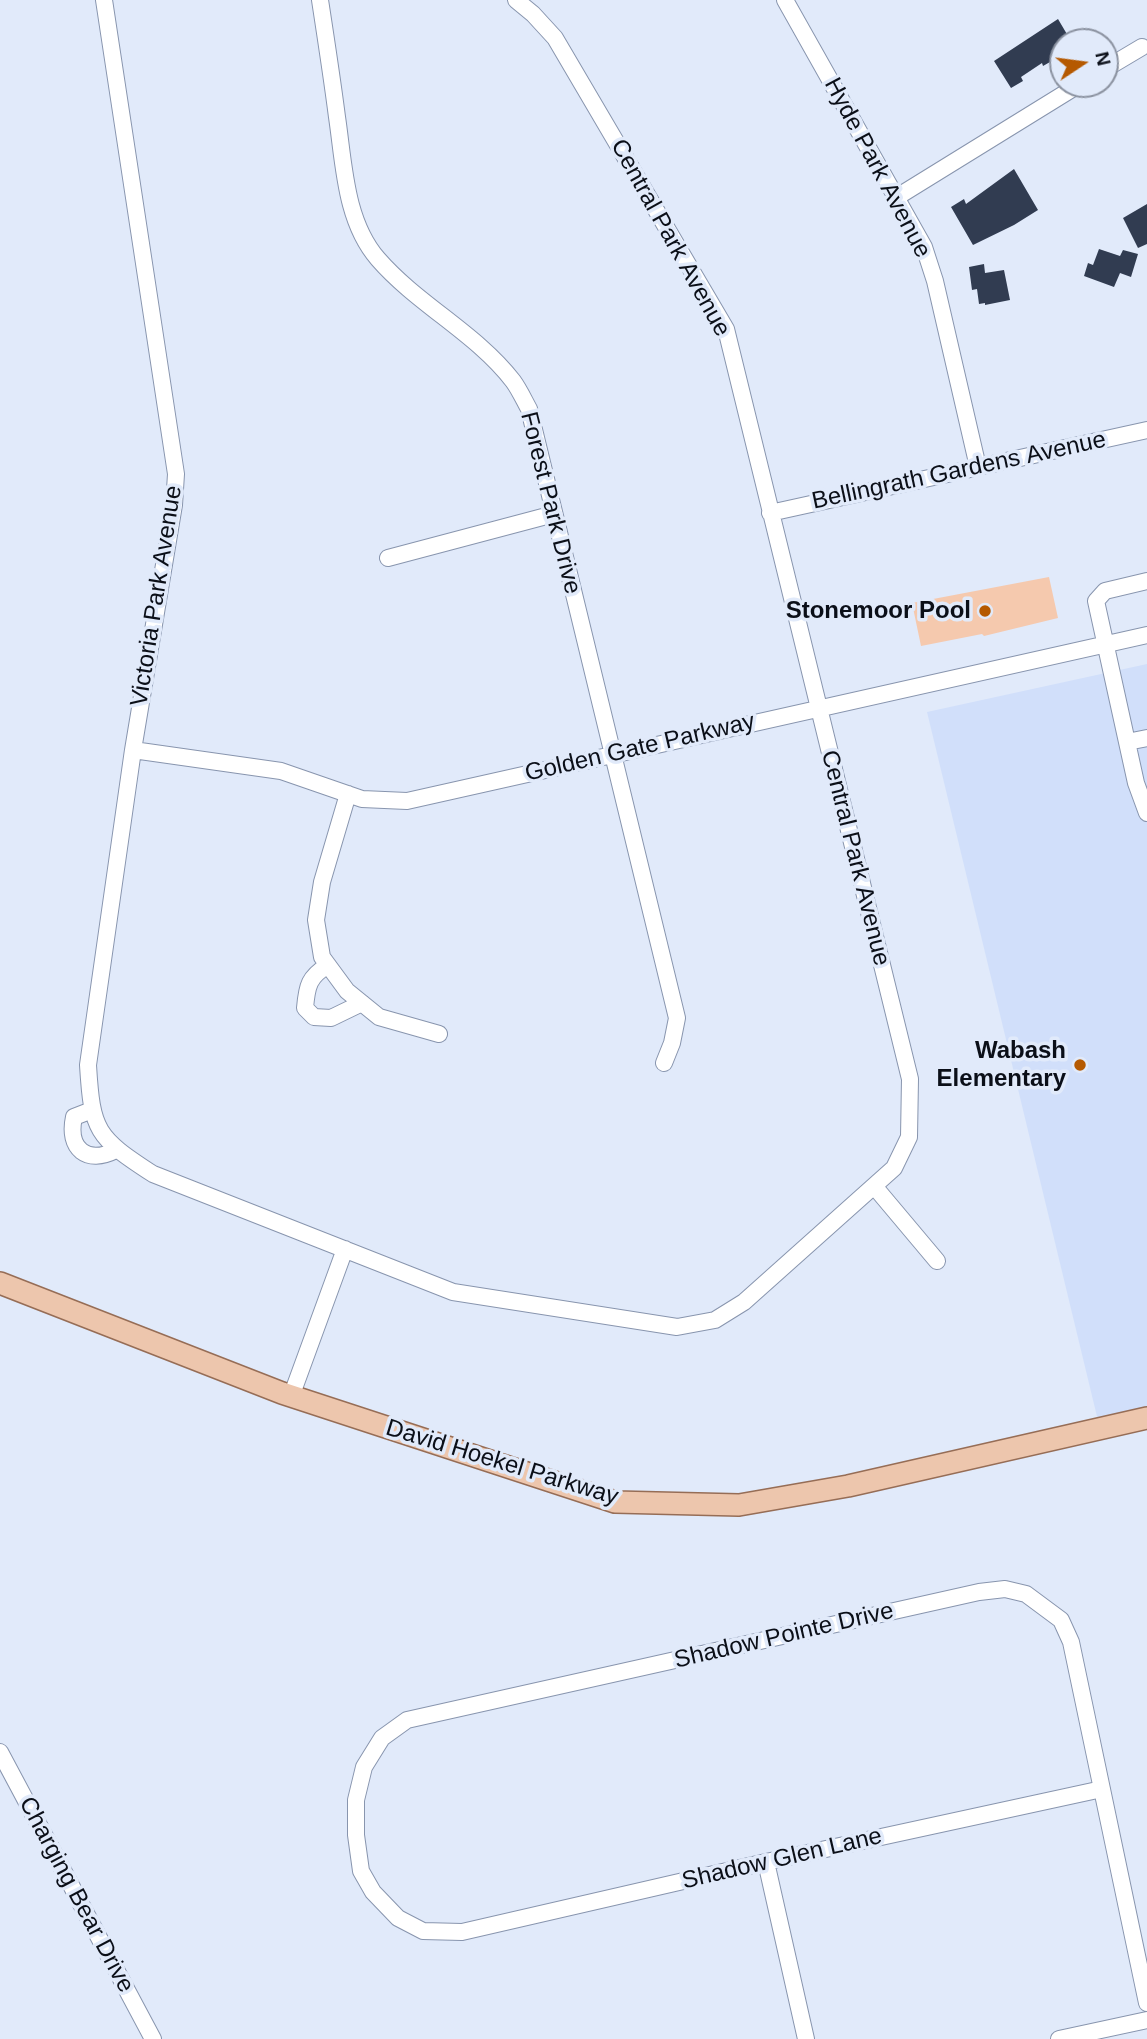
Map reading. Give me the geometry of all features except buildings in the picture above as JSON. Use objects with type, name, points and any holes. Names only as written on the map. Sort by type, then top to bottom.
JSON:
[{"type":"main road","name":"David Hoekel Parkway","points":[[0,1283],[282,1393],[292,1394],[615,1502],[739,1505],[848,1486],[1147,1418]]},
{"type":"street","name":"Victoria Park Avenue","points":[[104,0],[176,474],[172,519],[133,750],[88,1065],[92,1110],[98,1128],[116,1150],[153,1174],[345,1249]]},
{"type":"street","name":"Forest Park Drive","points":[[320,0],[345,170],[361,233],[377,257],[396,278],[496,362],[514,383],[529,409],[677,1018],[672,1043],[664,1063]]},
{"type":"street","name":"Central Park Avenue","points":[[345,1249],[453,1292],[677,1327],[715,1320],[744,1302],[894,1168],[909,1137],[910,1079],[817,709],[726,329],[555,38],[516,0]]},
{"type":"street","name":"Hyde Park Avenue","points":[[785,0],[924,247],[935,281],[978,467]]},
{"type":"street","points":[[1119,61],[1142,47]]},
{"type":"street","points":[[897,197],[1057,98]]},
{"type":"street","name":"Bellingrath Gardens Avenue","points":[[770,513],[1147,430]]},
{"type":"street","points":[[388,558],[554,514]]},
{"type":"street","points":[[1147,581],[1118,587],[1099,596],[1096,601],[1127,743],[1147,813]]},
{"type":"street","name":"Golden Gate Parkway","points":[[133,750],[281,771],[362,799],[407,801],[1147,635]]},
{"type":"street","points":[[1127,743],[1147,738]]},
{"type":"street","points":[[348,794],[322,882],[316,920],[322,957],[347,991],[379,1017],[439,1034]]},
{"type":"street","points":[[328,965],[313,975],[306,992],[306,1008],[314,1017],[331,1018],[362,1003]]},
{"type":"street","points":[[92,1110],[74,1117],[71,1130],[76,1145],[88,1156],[103,1157],[116,1150]]},
{"type":"street","points":[[874,1186],[937,1261]]},
{"type":"street","points":[[292,1394],[345,1249]]},
{"type":"street","name":"Shadow Pointe Drive","points":[[462,1932],[424,1931],[398,1918],[373,1892],[361,1871],[356,1835],[356,1800],[364,1766],[382,1738],[407,1720],[1005,1588],[1026,1594],[1061,1620],[1071,1642],[1147,2003]]},
{"type":"street","name":"Charging Bear Drive","points":[[0,1752],[153,2039]]},
{"type":"street","name":"Shadow Glen Lane","points":[[462,1932],[1102,1789]]},
{"type":"street","points":[[766,1862],[806,2039]]},
{"type":"street","points":[[1059,2039],[1147,2020]]},
{"type":"shaded area","name":"Stonemoor Pool","points":[[1049,577],[1058,618],[984,636],[982,634],[921,646],[912,603]]},
{"type":"shaded area","name":"Wabash Elementary","points":[[1147,664],[1147,1418],[1100,1429],[927,712]]},
{"type":"place","name":"Stonemoor Pool","points":[[985,611]]},
{"type":"place","name":"Wabash Elementary","points":[[1080,1065]]}]
